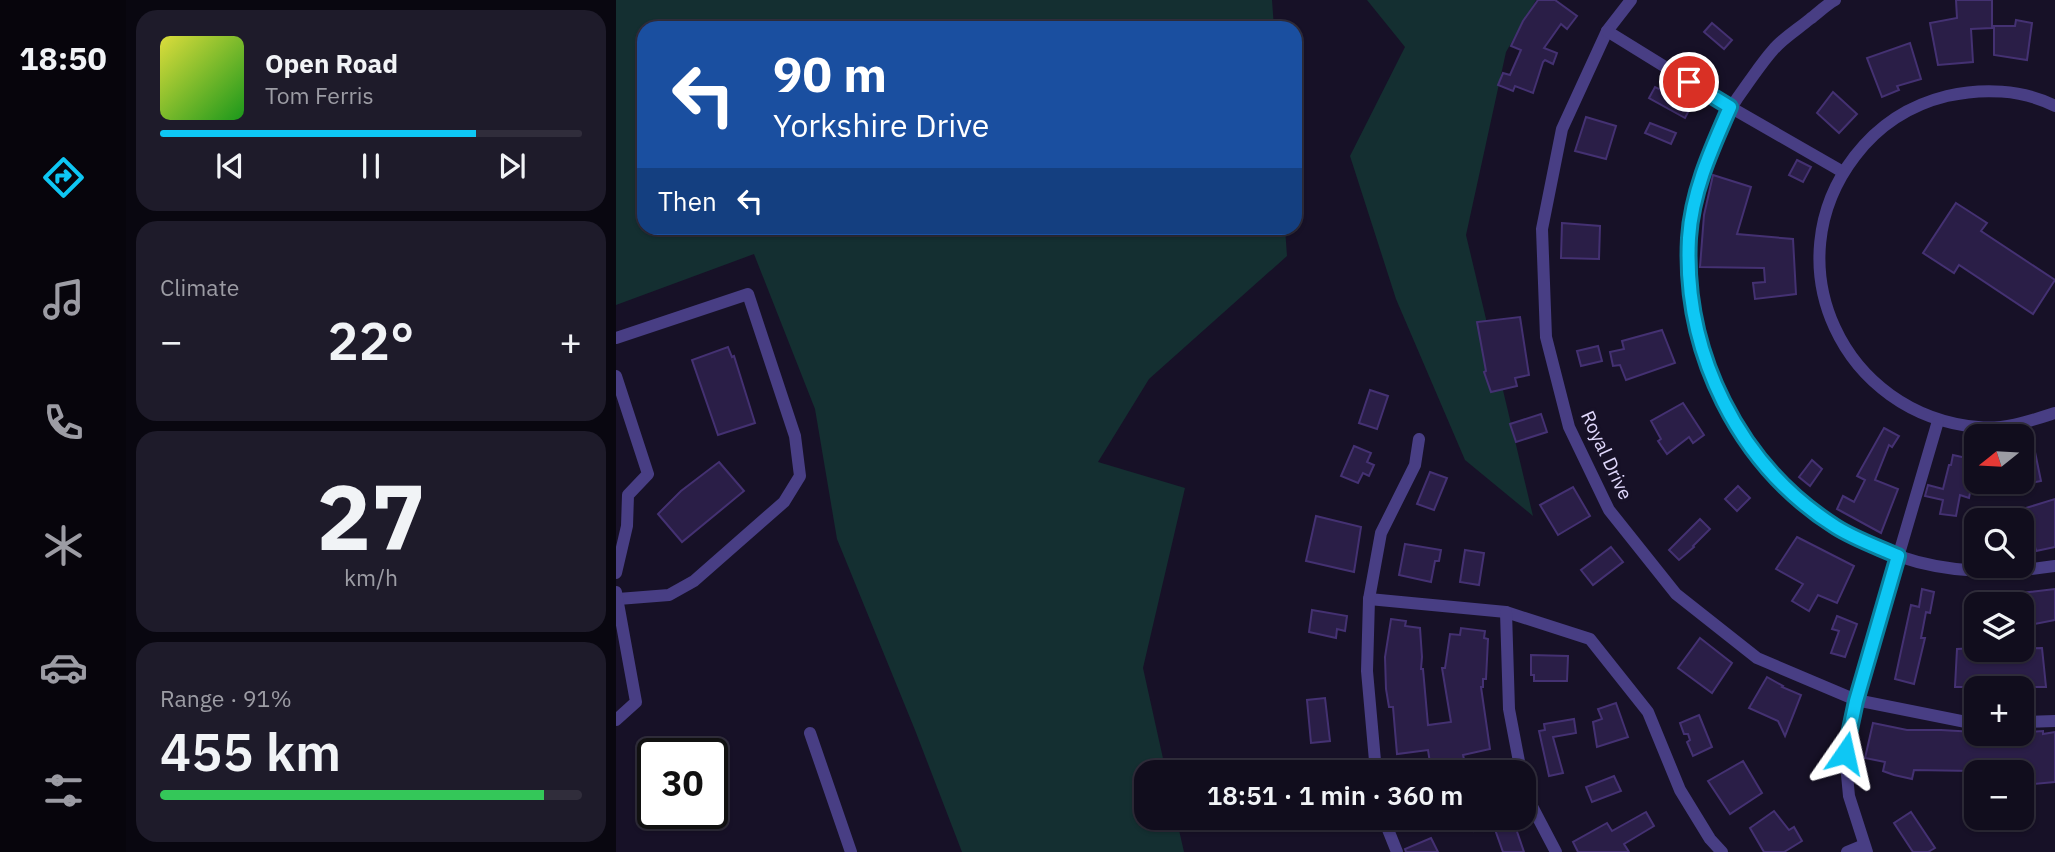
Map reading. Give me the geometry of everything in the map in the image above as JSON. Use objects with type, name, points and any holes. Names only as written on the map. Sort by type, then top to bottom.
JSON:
[{"type":"street","name":"Royal Drive","points":[[1631,0],[1607,31],[1562,129],[1542,229],[1546,338],[1569,428],[1609,510],[1676,594],[1758,657],[1856,701],[1964,722]]},
{"type":"street","points":[[1835,0],[1774,49],[1730,107],[1703,169],[1689,236],[1691,305],[1708,371],[1739,432],[1782,485],[1836,527],[1898,556],[1954,570],[2012,572],[2055,566]]},
{"type":"street","points":[[1607,31],[1730,107],[1843,172]]},
{"type":"street","points":[[2055,106],[2007,92],[1969,92],[1931,100],[1896,117],[1866,141],[1843,172],[1823,219],[1819,270],[1830,320],[1855,364],[1892,398],[1938,421],[1979,428],[2021,424],[2055,413]]},
{"type":"street","points":[[616,338],[748,294],[795,436],[800,476],[784,502],[694,581],[669,595],[617,595],[636,702],[616,719]]},
{"type":"street","points":[[616,376],[648,474],[628,495],[627,526],[616,573]]},
{"type":"street","points":[[1847,852],[1866,849],[1849,796],[1845,753],[1856,701],[1938,421]]},
{"type":"street","points":[[1375,760],[1367,671],[1369,599],[1381,533],[1415,465],[1419,439]]},
{"type":"street","points":[[1369,599],[1506,612],[1590,639],[1648,712],[1680,790],[1710,839],[1722,852]]},
{"type":"street","points":[[1506,612],[1509,709],[1519,760]]},
{"type":"street","points":[[2034,722],[2055,721]]},
{"type":"street","points":[[810,733],[851,852]]},
{"type":"street","points":[[1536,814],[1556,852]]},
{"type":"street","points":[[1388,830],[1397,852]]},
{"type":"green space","points":[[616,0],[1272,0],[1274,21],[637,21],[637,235],[1286,235],[1287,256],[1149,379],[1098,462],[1185,488],[1143,668],[1163,760],[1134,760],[1134,830],[1179,830],[1184,852],[962,852],[837,539],[815,409],[754,254],[616,305]]},
{"type":"green space","points":[[1367,0],[1536,0],[1506,52],[1466,235],[1533,516],[1465,460],[1396,299],[1350,156],[1405,47]]},
{"type":"building","points":[[1538,0],[1555,0],[1577,16],[1567,29],[1561,24],[1544,48],[1557,53],[1553,64],[1545,60],[1543,62],[1533,93],[1515,86],[1513,91],[1498,85],[1503,73],[1510,75],[1521,50],[1511,46],[1523,21]]},
{"type":"building","points":[[1956,0],[1992,0],[1992,28],[1971,29],[1973,62],[1938,65],[1930,23],[1957,18]]},
{"type":"building","points":[[2016,20],[2032,23],[2027,60],[1994,55],[1994,26],[2015,26]]},
{"type":"building","points":[[1712,23],[1732,40],[1724,49],[1704,32]]},
{"type":"building","points":[[1910,43],[1921,79],[1897,86],[1899,90],[1882,97],[1867,58]]},
{"type":"building","points":[[1666,86],[1694,101],[1685,118],[1649,98],[1655,87],[1663,91]]},
{"type":"building","points":[[1833,92],[1857,114],[1839,133],[1817,113]]},
{"type":"building","points":[[1586,117],[1616,126],[1606,159],[1575,151]]},
{"type":"building","points":[[1650,123],[1676,133],[1671,144],[1645,133]]},
{"type":"building","points":[[1797,160],[1811,167],[1803,182],[1789,175]]},
{"type":"building","points":[[1713,175],[1751,187],[1737,234],[1793,239],[1796,294],[1755,299],[1753,283],[1765,282],[1764,268],[1700,267],[1704,215]]},
{"type":"building","points":[[1956,203],[1987,223],[1981,231],[2055,280],[2033,314],[1959,265],[1954,273],[1923,253]]},
{"type":"building","points":[[1562,223],[1600,226],[1599,259],[1561,258]]},
{"type":"building","points":[[1520,317],[1529,375],[1515,378],[1517,386],[1491,392],[1484,372],[1486,371],[1477,322]]},
{"type":"building","points":[[1662,330],[1675,363],[1626,380],[1620,365],[1613,366],[1610,352],[1624,349],[1622,341]]},
{"type":"building","points":[[1598,346],[1602,361],[1581,366],[1577,351]]},
{"type":"building","points":[[728,347],[732,357],[734,356],[755,423],[718,435],[692,360]]},
{"type":"building","points":[[1370,390],[1388,396],[1377,429],[1359,423]]},
{"type":"building","points":[[1683,403],[1704,435],[1693,443],[1689,437],[1667,454],[1658,441],[1661,439],[1651,421]]},
{"type":"building","points":[[1541,414],[1547,432],[1516,442],[1510,424]]},
{"type":"building","points":[[1884,428],[1899,436],[1892,447],[1889,445],[1875,480],[1898,489],[1881,533],[1837,509],[1843,496],[1854,502],[1865,480],[1857,476]]},
{"type":"building","points":[[1354,446],[1371,453],[1367,462],[1374,465],[1369,476],[1363,473],[1358,483],[1341,476]]},
{"type":"building","points":[[2034,452],[2041,481],[2034,482]]},
{"type":"building","points":[[1953,455],[1964,457],[1964,494],[1970,494],[1969,498],[1960,495],[1956,516],[1940,514],[1943,500],[1925,496],[1928,485],[1943,489]]},
{"type":"building","points":[[1812,460],[1822,469],[1810,486],[1799,477]]},
{"type":"building","points":[[719,462],[744,491],[682,542],[658,514],[681,491]]},
{"type":"building","points":[[1430,472],[1447,478],[1434,510],[1417,504]]},
{"type":"building","points":[[1738,486],[1750,498],[1737,511],[1725,499]]},
{"type":"building","points":[[1573,487],[1590,516],[1558,535],[1540,505]]},
{"type":"building","points":[[2055,499],[2055,547],[2036,551],[2034,508],[2026,508]]},
{"type":"building","points":[[1316,516],[1361,527],[1354,572],[1306,561]]},
{"type":"building","points":[[1700,519],[1710,529],[1679,560],[1669,550]]},
{"type":"building","points":[[1797,537],[1854,566],[1837,603],[1818,595],[1809,611],[1792,601],[1803,584],[1776,569]]},
{"type":"building","points":[[1405,544],[1441,550],[1439,561],[1435,561],[1431,582],[1399,575]]},
{"type":"building","points":[[1611,547],[1623,562],[1593,585],[1581,570]]},
{"type":"building","points":[[1465,550],[1484,553],[1479,585],[1460,582]]},
{"type":"building","points":[[1922,589],[1934,592],[1930,613],[1926,612],[1921,638],[1925,638],[1914,684],[1895,679],[1911,605],[1919,607]]},
{"type":"building","points":[[2055,589],[2055,620],[2034,624],[2034,592],[2030,592]]},
{"type":"building","points":[[1312,610],[1347,616],[1345,631],[1337,629],[1336,638],[1309,632]]},
{"type":"building","points":[[1837,616],[1857,624],[1845,657],[1831,653],[1839,631],[1832,629]]},
{"type":"building","points":[[1391,619],[1406,621],[1405,626],[1420,628],[1421,669],[1428,725],[1451,722],[1442,668],[1445,668],[1450,634],[1460,635],[1461,628],[1485,631],[1484,638],[1488,639],[1486,679],[1483,679],[1481,687],[1490,749],[1463,755],[1464,760],[1430,760],[1428,750],[1397,754],[1393,707],[1389,707],[1386,689],[1385,657]]},
{"type":"building","points":[[1700,638],[1732,663],[1712,693],[1678,668]]},
{"type":"building","points":[[2034,648],[2042,648],[2046,687],[2034,687],[2034,676],[1964,676],[1964,687],[1955,687],[1957,649],[1964,649],[1964,662],[2034,662]]},
{"type":"building","points":[[1531,655],[1568,656],[1567,681],[1534,681],[1534,675],[1531,675]]},
{"type":"building","points":[[1767,677],[1801,695],[1785,736],[1778,721],[1749,708]]},
{"type":"building","points":[[1325,698],[1330,741],[1311,743],[1307,700]]},
{"type":"building","points":[[1616,703],[1628,737],[1597,747],[1593,722],[1602,719],[1598,709]]},
{"type":"building","points":[[1699,715],[1712,747],[1693,756],[1687,742],[1690,740],[1688,734],[1684,734],[1680,723]]},
{"type":"building","points":[[1574,719],[1576,733],[1553,737],[1563,773],[1549,776],[1539,731],[1545,730],[1544,724]]},
{"type":"building","points":[[1873,723],[1907,730],[1964,731],[1964,746],[2034,746],[2034,732],[2043,731],[2043,734],[2055,732],[2055,782],[2034,784],[2034,760],[1964,760],[1964,771],[1914,770],[1912,779],[1883,771],[1885,762],[1865,758]]},
{"type":"building","points":[[1743,761],[1762,793],[1730,814],[1708,781]]},
{"type":"building","points":[[1614,776],[1621,791],[1592,802],[1586,787]]},
{"type":"building","points":[[1774,811],[1789,830],[1794,827],[1802,841],[1784,852],[1764,852],[1750,828]]},
{"type":"building","points":[[1646,812],[1654,826],[1624,844],[1629,852],[1578,852],[1573,842],[1607,823],[1612,831]]},
{"type":"building","points":[[1911,812],[1935,848],[1928,852],[1913,852],[1894,823]]},
{"type":"building","points":[[1495,830],[1516,830],[1524,852],[1503,852]]},
{"type":"building","points":[[1431,838],[1438,852],[1406,852],[1405,849]]},
{"type":"route","points":[[1689,82],[1730,107],[1703,169],[1689,236],[1691,305],[1708,371],[1739,432],[1782,485],[1836,527],[1898,556],[1856,701],[1845,753]]}]
